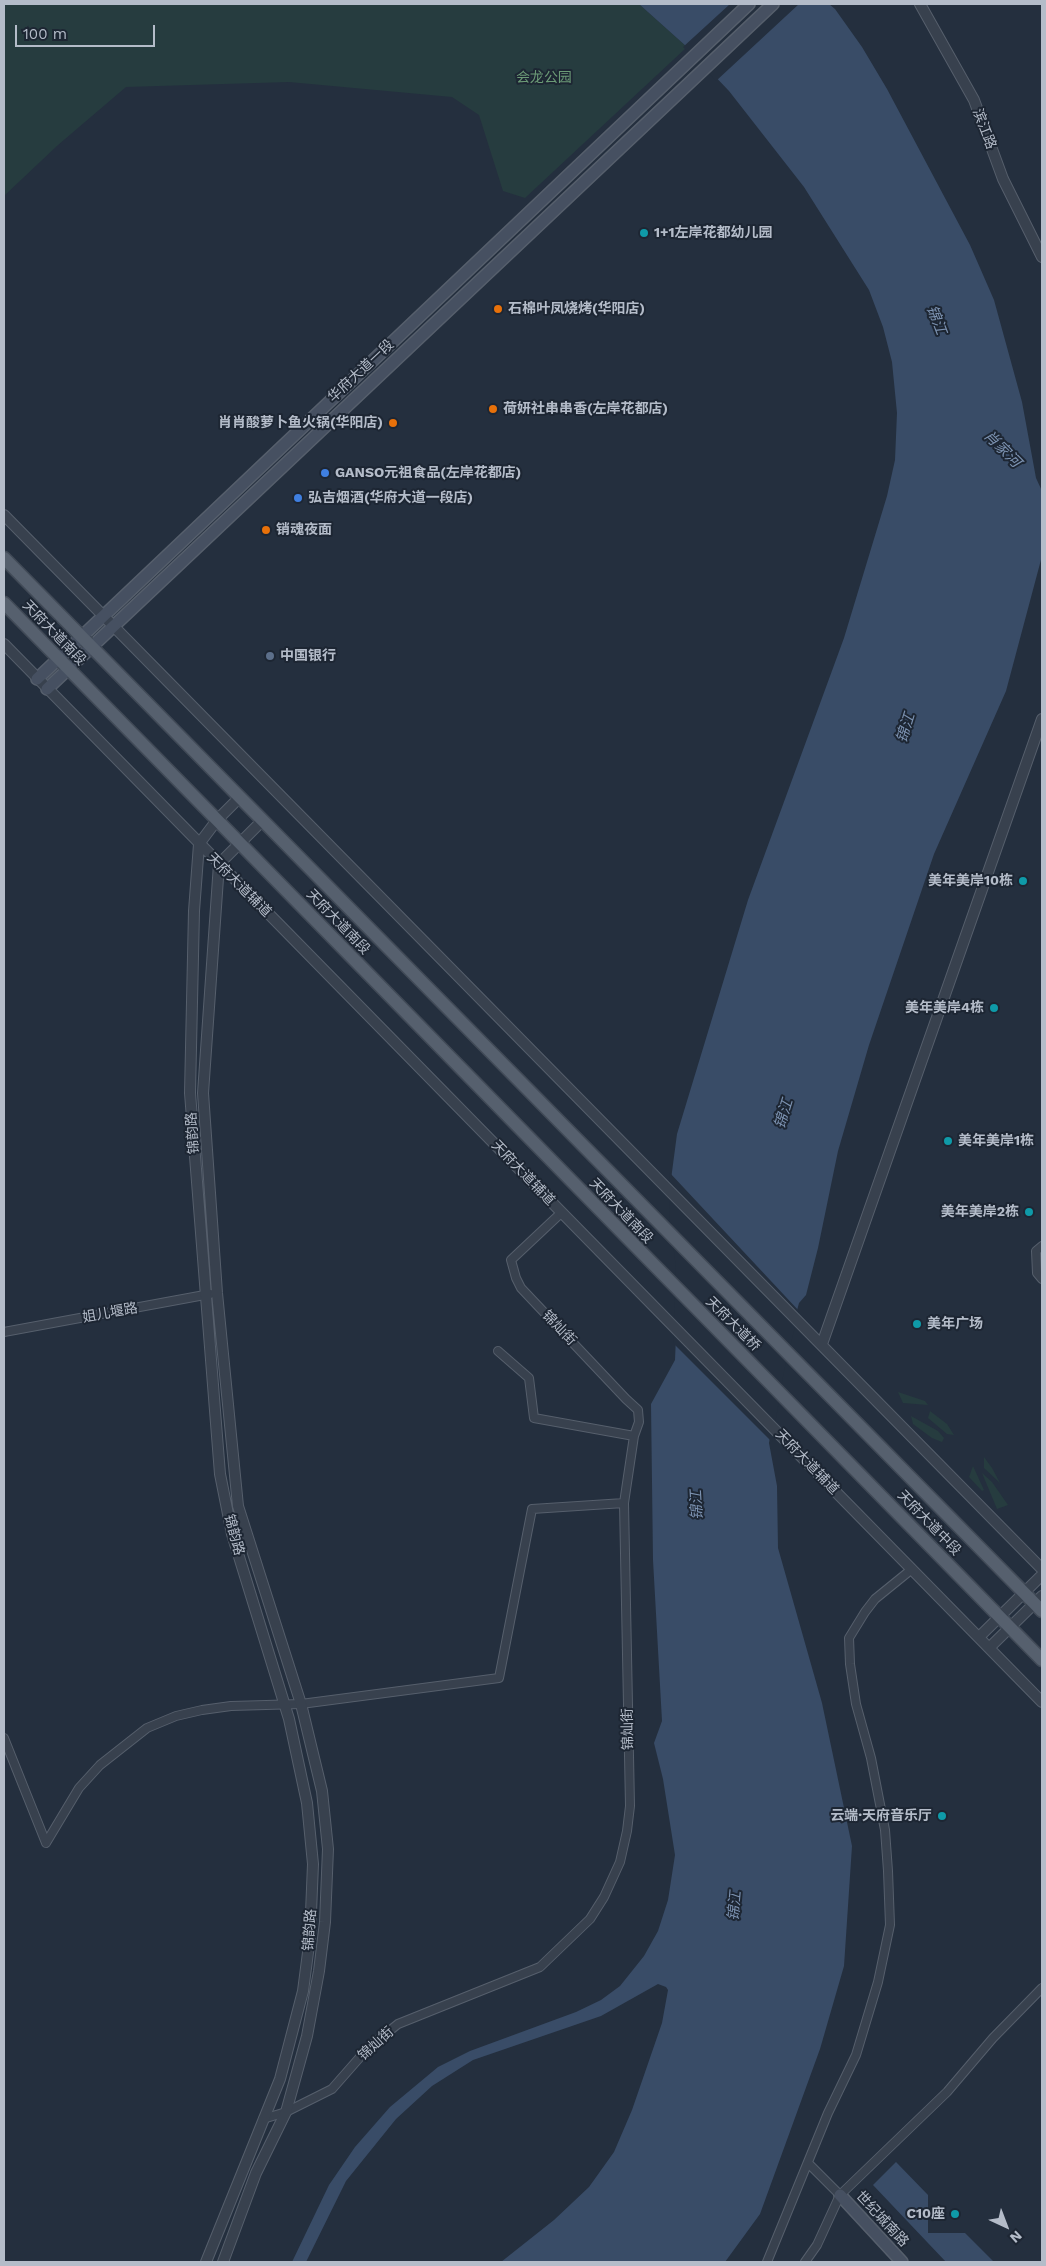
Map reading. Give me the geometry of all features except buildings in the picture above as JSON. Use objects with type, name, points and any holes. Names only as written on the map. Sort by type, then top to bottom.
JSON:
[{"type":"main road","points":[[37,679],[749,4]]},
{"type":"main road","name":"华府大道一段","points":[[47,689],[773,4]]},
{"type":"main road","name":"天府大道南段","points":[[4,558],[801,1365]]},
{"type":"main road","name":"天府大道南段","points":[[4,604],[650,1261]]},
{"type":"main road","name":"天府大道桥","points":[[650,1261],[794,1408]]},
{"type":"main road","name":"天府大道中段","points":[[801,1365],[1024,1593],[1040,1604]]},
{"type":"main road","name":"天府大道中段","points":[[794,1408],[1042,1660]]},
{"type":"main road","name":"世纪城南路","points":[[840,2195],[902,2262]]},
{"type":"street","name":"滨江路","points":[[920,4],[974,100],[1003,179],[1042,257]]},
{"type":"street","points":[[4,515],[1042,1569]]},
{"type":"street","name":"天府大道辅道","points":[[4,644],[1042,1702]]},
{"type":"street","points":[[822,1344],[1042,719]]},
{"type":"street","points":[[200,844],[217,820],[239,798]]},
{"type":"street","points":[[219,864],[262,821]]},
{"type":"street","name":"锦韵路","points":[[200,844],[194,911],[189,1058],[204,1295],[220,1474],[232,1534],[285,1705],[307,1803],[313,1864],[310,1937],[303,1991],[280,2079],[206,2262]]},
{"type":"street","name":"锦韵路","points":[[219,864],[203,1093],[217,1293],[238,1506],[300,1704],[322,1791],[328,1849],[325,1922],[319,1971],[307,2036],[286,2112],[256,2173],[223,2262]]},
{"type":"street","name":"锦灿街","points":[[263,2119],[286,2112],[332,2089],[368,2048],[398,2024],[540,1967],[590,1919],[604,1897],[620,1862],[630,1806],[624,1502],[634,1436],[639,1422],[638,1410],[520,1288],[516,1278],[512,1260],[561,1213]]},
{"type":"street","points":[[1042,1246],[1036,1251],[1037,1273],[1042,1278]]},
{"type":"street","name":"姐儿堰路","points":[[4,1332],[217,1293]]},
{"type":"street","points":[[498,1350],[529,1378],[534,1418],[634,1436]]},
{"type":"street","points":[[4,1738],[46,1842],[79,1788],[100,1765],[148,1728],[176,1716],[231,1706],[300,1704],[499,1678],[532,1509],[624,1502]]},
{"type":"street","points":[[767,2262],[828,2113],[856,2055],[872,2006],[890,1925],[884,1830],[871,1758],[856,1704],[850,1664],[850,1638],[875,1599],[912,1570]]},
{"type":"street","points":[[978,1637],[1042,1575]]},
{"type":"street","points":[[989,1648],[1010,1627],[1040,1604]]},
{"type":"street","points":[[805,2262],[817,2245],[840,2195],[947,2092],[993,2038],[1042,1988]]},
{"type":"street","points":[[808,2163],[840,2195]]},
{"type":"green space","name":"会龙公园","points":[[639,4],[687,47],[525,198],[503,191],[479,115],[452,97],[289,82],[126,87],[58,145],[4,196],[4,5]]},
{"type":"green space","points":[[898,1392],[925,1401],[928,1405],[903,1403]]},
{"type":"green space","points":[[930,1411],[947,1424],[954,1435],[947,1434],[928,1418]]},
{"type":"green space","points":[[911,1416],[938,1431],[944,1438],[942,1442],[932,1438],[913,1424]]},
{"type":"green space","points":[[984,1457],[992,1468],[1000,1483],[984,1468]]},
{"type":"green space","points":[[973,1466],[984,1490],[982,1491],[969,1477]]},
{"type":"green space","points":[[982,1473],[992,1482],[1008,1505],[997,1509]]},
{"type":"water","points":[[639,4],[829,4],[835,9],[862,47],[887,89],[970,245],[994,300],[1022,402],[1036,478],[1042,491],[1042,556],[1006,691],[934,854],[869,1045],[838,1151],[818,1248],[806,1295],[799,1303],[781,1370],[769,1443],[777,1486],[778,1548],[822,1703],[852,1846],[844,1966],[820,2049],[760,2214],[725,2262],[501,2262],[554,2220],[589,2187],[614,2152],[632,2110],[662,2023],[668,1990],[666,1987],[658,1984],[601,2016],[473,2060],[432,2086],[396,2119],[346,2181],[306,2262],[292,2262],[329,2185],[355,2147],[390,2107],[438,2067],[470,2051],[576,2012],[601,2000],[620,1986],[644,1956],[658,1931],[668,1900],[675,1855],[663,1779],[654,1743],[662,1721],[653,1560],[651,1404],[675,1360],[679,1267],[670,1187],[677,1134],[748,900],[844,638],[887,496],[895,460],[897,413],[892,362],[883,327],[869,290],[804,187],[729,91],[687,47]]},
{"type":"water","points":[[896,2162],[928,2195],[928,2233],[965,2233],[994,2262],[946,2262],[873,2185]]},
{"type":"pier","points":[[730,4],[799,4],[716,81],[683,47]]},
{"type":"pier","points":[[670,1173],[799,1311],[784,1371],[772,1442],[673,1343],[676,1267],[669,1216]]},
{"type":"place","name":"1+1左岸花都幼儿园","points":[[644,233]]},
{"type":"place","name":"石棉叶凤烧烤(华阳店)","points":[[498,309]]},
{"type":"place","name":"荷妍社串串香(左岸花都店)","points":[[493,409]]},
{"type":"place","name":"肖肖酸萝卜鱼火锅(华阳店)","points":[[393,423]]},
{"type":"place","name":"GANSO元祖食品(左岸花都店)","points":[[325,473]]},
{"type":"place","name":"弘吉烟酒(华府大道一段店)","points":[[298,498]]},
{"type":"place","name":"销魂夜面","points":[[266,530]]},
{"type":"place","name":"中国银行","points":[[270,656]]},
{"type":"place","name":"美年美岸10栋","points":[[1023,881]]},
{"type":"place","name":"美年美岸4栋","points":[[994,1008]]},
{"type":"place","name":"美年美岸1栋","points":[[948,1141]]},
{"type":"place","name":"美年美岸2栋","points":[[1029,1212]]},
{"type":"place","name":"美年广场","points":[[917,1324]]},
{"type":"place","name":"云端·天府音乐厅","points":[[942,1816]]},
{"type":"place","name":"C10座","points":[[955,2214]]},
{"type":"water label","name":"锦江","points":[[936,320]]},
{"type":"water label","name":"肖家河","points":[[1002,449]]},
{"type":"water label","name":"锦江","points":[[906,728]]},
{"type":"water label","name":"锦江","points":[[784,1114]]},
{"type":"water label","name":"锦江","points":[[697,1505]]},
{"type":"water label","name":"锦江","points":[[735,1906]]}]
